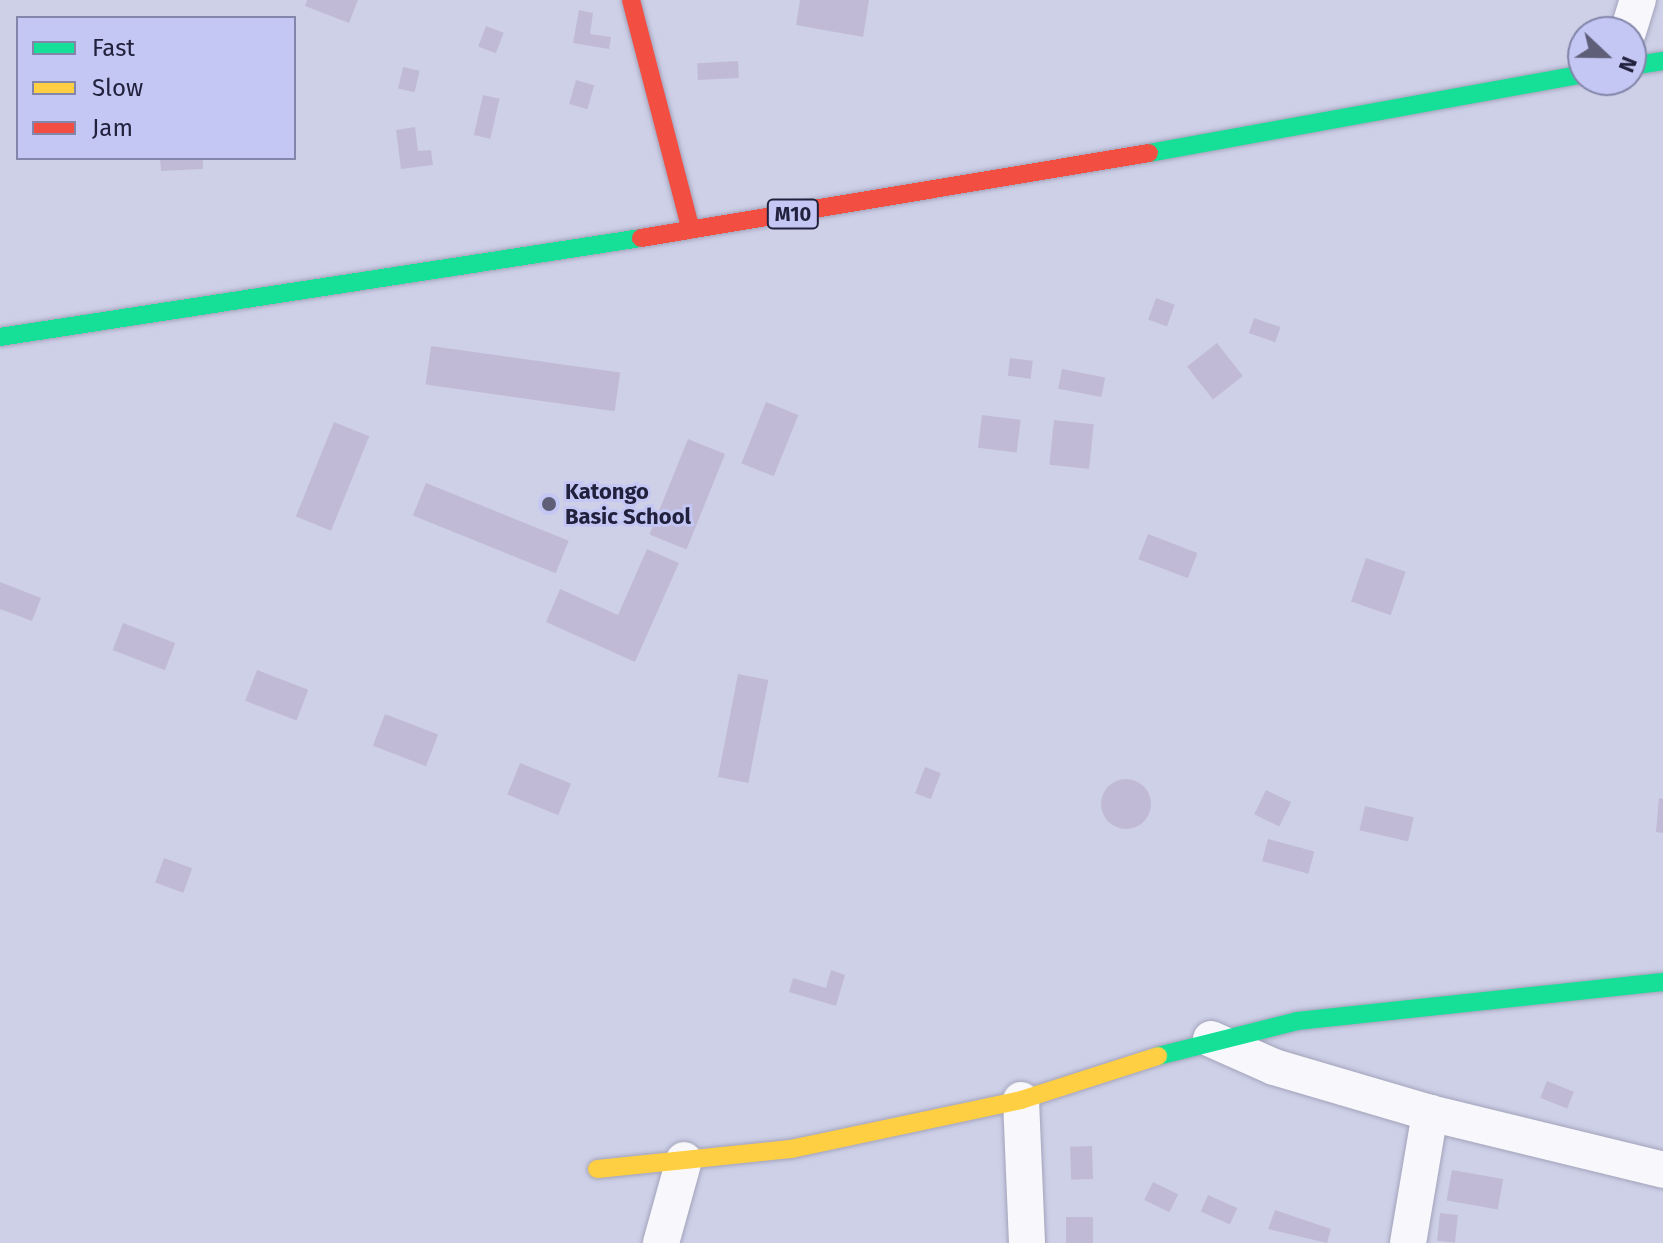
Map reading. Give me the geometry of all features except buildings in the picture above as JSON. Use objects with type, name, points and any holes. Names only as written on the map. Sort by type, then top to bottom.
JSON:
[{"type":"main road","points":[[631,0],[690,227]]},
{"type":"main road","name":"M10","points":[[0,337],[690,227],[865,204],[1567,77]]},
{"type":"main road","points":[[597,1169],[791,1149],[1021,1100],[1211,1039],[1297,1021],[1663,982]]},
{"type":"street","points":[[1211,1039],[1274,1067],[1430,1113],[1663,1170]]},
{"type":"street","points":[[1021,1100],[1027,1243]]},
{"type":"street","points":[[1408,1243],[1430,1113]]},
{"type":"street","points":[[661,1243],[684,1160]]},
{"type":"traffic: fast","points":[[1647,64],[1663,61]]},
{"type":"traffic: fast","points":[[1149,153],[1567,77]]},
{"type":"traffic: fast","points":[[0,337],[641,238]]},
{"type":"traffic: fast","points":[[1158,1056],[1297,1021],[1663,982]]},
{"type":"traffic: slow","points":[[597,1169],[791,1149],[1021,1100],[1158,1056]]},
{"type":"traffic: jam","points":[[631,0],[690,227]]},
{"type":"traffic: jam","points":[[641,238],[1149,153]]},
{"type":"place","name":"Katongo Basic School","points":[[549,504]]}]
